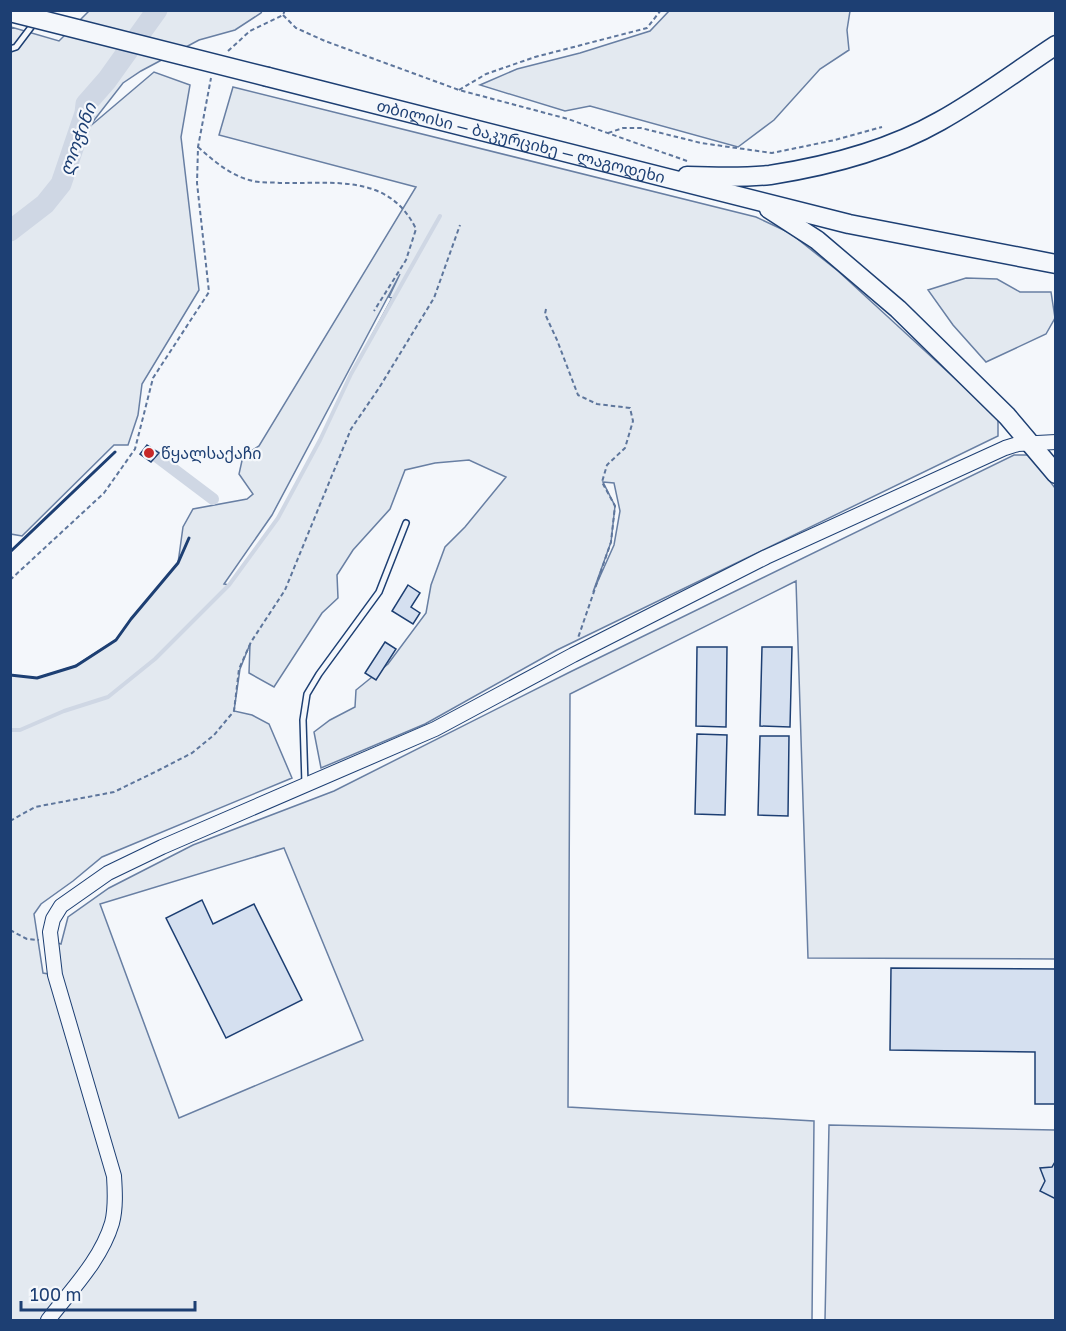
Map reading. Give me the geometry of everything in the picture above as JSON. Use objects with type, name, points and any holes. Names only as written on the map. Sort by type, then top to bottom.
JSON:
[{"type":"highway","name":"თბილისი — ბაკურციხე — ლაგოდეხი","points":[[10,12],[757,202],[849,224],[1056,264]]},
{"type":"highway","points":[[656,175],[732,177],[769,175],[827,163],[902,140],[941,121],[1056,45]]},
{"type":"highway","points":[[757,202],[817,240],[898,309],[1007,416],[1056,474]]},
{"type":"highway","name":"თბილისი — ბაკურციხე — ლაგოდეხი","points":[[1035,260],[1056,259]]},
{"type":"street","points":[[1005,448],[1010,431],[1007,416]]},
{"type":"street","points":[[48,1320],[102,1248],[113,1221],[115,1196],[114,1176],[55,975],[50,932],[53,919],[61,906],[108,873],[305,784],[435,729],[573,655],[766,557],[1005,448],[1031,443],[1056,442]]},
{"type":"lane","points":[[10,49],[16,47],[44,10]]},
{"type":"lane","points":[[305,784],[303,720],[307,694],[379,592],[406,523]]},
{"type":"path","points":[[222,55],[250,31],[283,15],[285,10]]},
{"type":"path","points":[[459,90],[486,74],[535,57],[647,28],[661,10]]},
{"type":"path","points":[[283,15],[296,28],[325,41],[459,90],[568,119],[692,163]]},
{"type":"path","points":[[10,580],[104,493],[135,449],[153,378],[209,292],[197,183],[198,147],[212,77]]},
{"type":"path","points":[[608,133],[623,128],[640,128],[701,143],[772,153],[835,140],[882,127]]},
{"type":"path","points":[[198,147],[222,169],[254,182],[338,182],[360,185],[395,200],[409,214],[416,229],[406,260],[374,310]]},
{"type":"path","points":[[10,821],[35,807],[114,792],[192,753],[214,735],[234,711],[240,669],[251,642],[285,590],[351,429],[434,298],[460,225]]},
{"type":"path","points":[[546,309],[545,314],[578,395],[597,404],[630,408],[633,421],[625,448],[607,465],[602,482],[615,506],[611,542],[573,655]]},
{"type":"path","points":[[10,930],[27,939],[51,941]]},
{"type":"shaded area","points":[[89,11],[262,11],[235,30],[199,40],[123,83],[88,128],[154,72],[190,85],[181,137],[199,290],[142,384],[138,415],[128,445],[114,445],[22,536],[11,534],[11,27],[59,41]]},
{"type":"shaded area","points":[[669,11],[850,11],[847,30],[849,50],[820,69],[774,120],[738,147],[590,106],[565,111],[480,85],[517,69],[580,53],[650,31]]},
{"type":"shaded area","points":[[233,87],[756,217],[790,233],[838,271],[998,418],[998,436],[557,650],[425,724],[321,768],[314,732],[330,720],[355,707],[356,690],[388,664],[426,613],[431,585],[445,547],[465,527],[506,477],[469,460],[435,463],[405,470],[390,509],[353,550],[337,575],[338,598],[322,613],[274,687],[249,673],[250,644],[240,669],[234,711],[252,715],[269,724],[292,778],[102,857],[41,904],[34,914],[43,973],[55,975],[51,941],[61,944],[68,917],[109,888],[193,845],[334,791],[570,672],[1014,455],[1030,455],[1055,488],[1055,959],[808,958],[796,581],[570,694],[568,1107],[814,1121],[812,1320],[11,1320],[11,675],[37,678],[75,666],[116,640],[178,563],[183,527],[193,509],[247,499],[253,494],[239,474],[243,456],[259,446],[416,187],[219,135]],"holes":[[[400,274],[389,297],[392,298],[278,518],[229,585],[224,584],[272,515]],[[603,482],[614,483],[620,511],[614,545],[593,592],[611,542],[615,506]],[[284,848],[363,1040],[179,1118],[100,904]]]},
{"type":"shaded area","points":[[966,278],[997,279],[1020,292],[1051,292],[1055,318],[1046,334],[986,362],[953,325],[928,290]]},
{"type":"shaded area","points":[[829,1125],[1055,1130],[1055,1320],[825,1320]]},
{"type":"building","name":"წყალსაქაჩი","points":[[147,445],[159,453],[151,462],[140,454]]},
{"type":"building","points":[[408,585],[420,593],[411,607],[420,613],[413,624],[392,611]]},
{"type":"building","points":[[385,642],[396,649],[376,680],[365,673]]},
{"type":"building","points":[[697,647],[727,647],[726,727],[696,726]]},
{"type":"building","points":[[762,647],[792,647],[790,727],[760,726]]},
{"type":"building","points":[[697,734],[727,735],[725,815],[695,814]]},
{"type":"building","points":[[760,736],[789,736],[788,816],[758,815]]},
{"type":"building","points":[[202,900],[213,924],[254,904],[302,1000],[226,1038],[166,918]]},
{"type":"building","points":[[891,968],[1056,969],[1056,1104],[1035,1104],[1035,1052],[890,1050]]},
{"type":"building","points":[[1056,1160],[1056,1199],[1040,1191],[1045,1181],[1040,1168],[1052,1167]]},
{"type":"waterway","name":"ლოჭინი","points":[[10,231],[45,204],[61,184],[86,104],[107,80],[157,10]]},
{"type":"waterway","points":[[10,730],[20,730],[64,711],[108,697],[155,659],[229,585],[278,518],[320,440],[351,374],[440,216]]},
{"type":"waterway","points":[[156,456],[213,499]]},
{"type":"wall","points":[[10,552],[115,452]]},
{"type":"wall","points":[[10,675],[37,678],[76,666],[116,640],[178,563],[189,538]]},
{"type":"place","name":"წყალსაქაჩი","points":[[149,453]]}]
